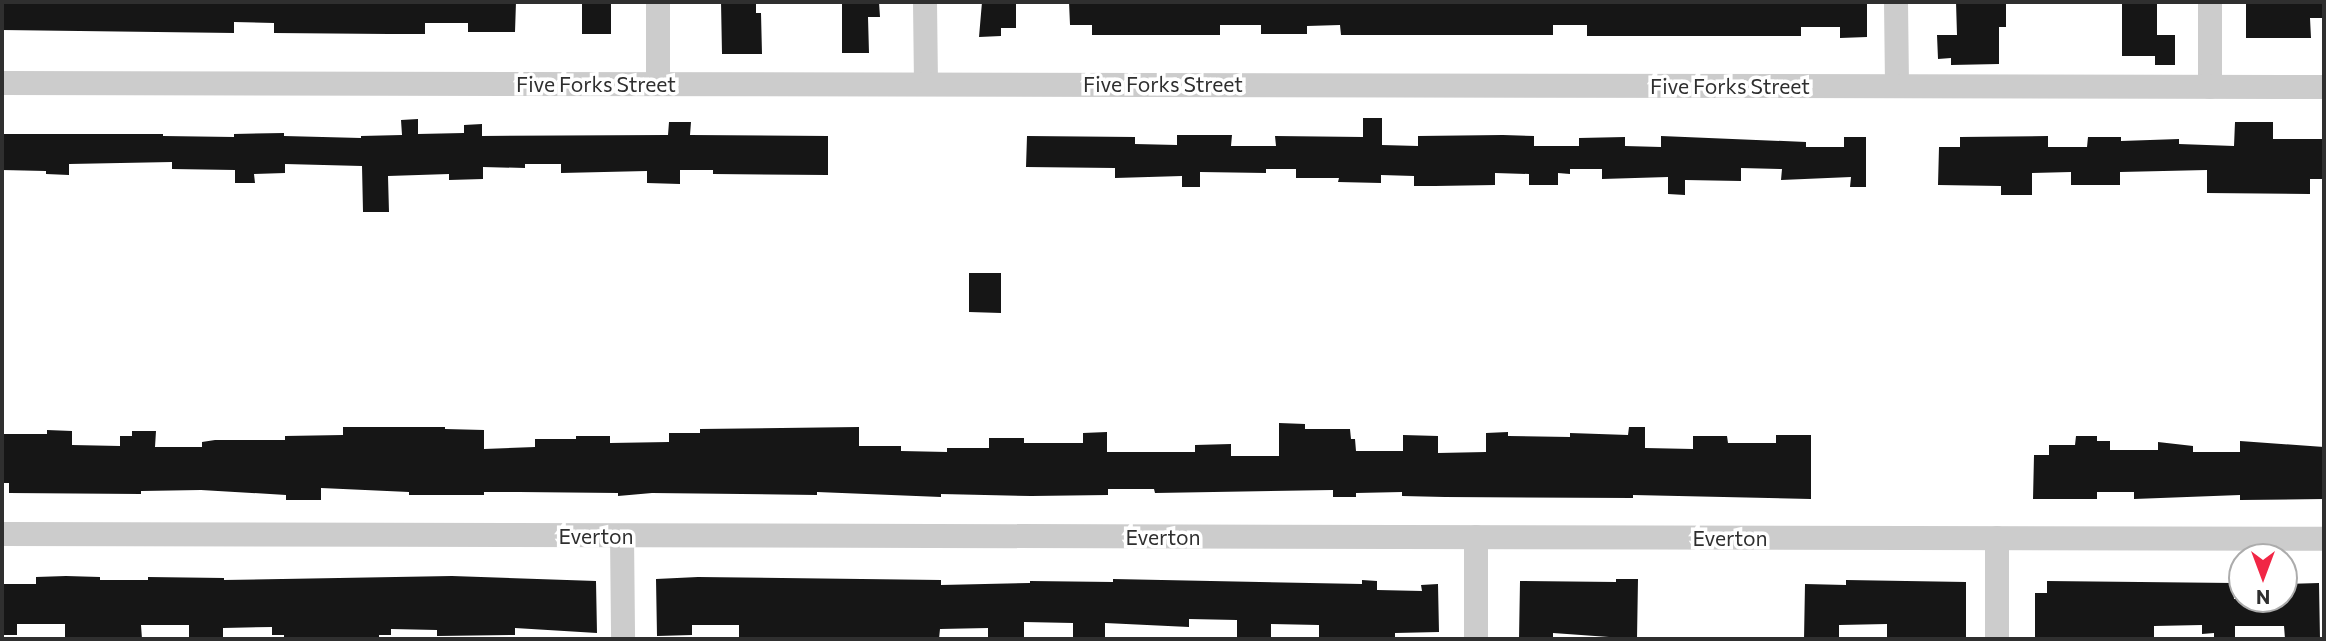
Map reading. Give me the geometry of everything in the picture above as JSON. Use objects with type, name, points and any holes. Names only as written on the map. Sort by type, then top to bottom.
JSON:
[{"type":"street","points":[[658,2],[658,84]]},
{"type":"street","points":[[925,2],[926,83]]},
{"type":"street","points":[[1896,2],[1897,86]]},
{"type":"street","points":[[2210,2],[2210,87]]},
{"type":"street","name":"Five Forks Street","points":[[2,83],[2324,87]]},
{"type":"street","name":"Everton","points":[[2,534],[2324,539]]},
{"type":"street","points":[[622,536],[623,639]]},
{"type":"street","points":[[1476,537],[1476,639]]},
{"type":"street","points":[[1997,538],[1997,639]]},
{"type":"building","points":[[516,2],[515,32],[468,32],[468,23],[425,23],[425,34],[274,33],[274,23],[234,22],[234,33],[2,30],[2,3]]},
{"type":"building","points":[[582,2],[611,2],[611,34],[582,34]]},
{"type":"building","points":[[721,2],[756,2],[756,13],[761,13],[762,54],[722,54]]},
{"type":"building","points":[[842,2],[879,2],[880,17],[868,17],[869,53],[842,53]]},
{"type":"building","points":[[982,2],[1016,2],[1016,28],[1001,28],[1001,36],[979,37]]},
{"type":"building","points":[[1069,2],[1867,2],[1867,37],[1840,38],[1840,27],[1801,27],[1801,36],[1587,36],[1587,25],[1553,25],[1553,35],[1341,35],[1340,25],[1307,26],[1307,34],[1261,34],[1261,25],[1220,25],[1220,35],[1092,35],[1092,25],[1070,25]]},
{"type":"building","points":[[1956,2],[2006,2],[2006,27],[1999,27],[1999,64],[1951,65],[1951,58],[1938,59],[1937,35],[1957,35]]},
{"type":"building","points":[[2122,2],[2157,2],[2157,35],[2175,35],[2175,65],[2155,65],[2155,56],[2122,56]]},
{"type":"building","points":[[2246,2],[2324,2],[2324,18],[2310,18],[2311,38],[2246,38]]},
{"type":"building","points":[[1363,118],[1382,118],[1382,145],[1418,146],[1418,136],[1503,135],[1534,136],[1534,146],[1579,146],[1579,138],[1625,137],[1625,146],[1661,147],[1661,136],[1806,142],[1806,147],[1844,147],[1844,137],[1866,137],[1866,187],[1850,187],[1851,177],[1781,180],[1782,169],[1741,168],[1741,181],[1685,180],[1685,195],[1668,194],[1668,177],[1602,179],[1602,169],[1570,169],[1570,174],[1558,173],[1558,185],[1529,185],[1529,174],[1495,173],[1495,185],[1414,186],[1414,176],[1381,175],[1381,183],[1338,182],[1339,178],[1296,178],[1296,169],[1266,169],[1266,173],[1200,172],[1200,187],[1182,187],[1182,176],[1115,178],[1115,168],[1026,167],[1027,136],[1135,137],[1135,144],[1177,145],[1177,135],[1232,135],[1231,146],[1276,146],[1275,136],[1363,137]]},
{"type":"building","points":[[418,119],[418,134],[464,133],[464,125],[482,124],[482,136],[668,135],[669,122],[691,122],[690,135],[828,136],[828,175],[713,174],[713,170],[680,170],[680,184],[647,183],[647,171],[561,173],[561,164],[525,164],[525,168],[483,167],[483,179],[449,180],[449,174],[388,176],[389,212],[363,212],[362,166],[285,164],[285,173],[254,174],[255,183],[235,183],[235,170],[172,169],[172,162],[69,164],[69,175],[46,174],[46,171],[2,170],[2,134],[234,137],[234,134],[284,133],[284,136],[361,138],[402,135],[401,120]]},
{"type":"building","points":[[2235,122],[2273,122],[2273,139],[2324,139],[2324,179],[2310,179],[2310,194],[2207,193],[2207,170],[2120,172],[2120,185],[2071,185],[2071,172],[2032,173],[2032,195],[2001,195],[2001,186],[1938,185],[1939,147],[1960,147],[1960,137],[2048,136],[2048,147],[2087,147],[2088,137],[2121,137],[2121,141],[2179,139],[2179,144],[2234,146]]},
{"type":"building","points":[[969,273],[1001,273],[1001,313],[969,312]]},
{"type":"building","points":[[1279,423],[1305,424],[1305,429],[1350,429],[1351,439],[1355,439],[1356,451],[1403,451],[1403,435],[1438,436],[1438,453],[1486,452],[1486,433],[1570,437],[1570,433],[1628,435],[1629,427],[1645,427],[1645,448],[1693,449],[1693,436],[1727,436],[1728,443],[1776,443],[1776,435],[1811,435],[1811,499],[1633,495],[1633,498],[1445,497],[1402,496],[1402,492],[1356,493],[1356,497],[1333,497],[1333,490],[1155,493],[1154,489],[1108,489],[1108,495],[941,494],[941,497],[817,492],[817,495],[652,493],[618,496],[618,493],[484,492],[484,495],[409,495],[409,492],[321,488],[321,500],[286,500],[286,495],[201,490],[141,491],[141,494],[9,493],[9,483],[2,483],[2,434],[47,434],[47,430],[72,431],[72,445],[120,446],[120,436],[132,436],[132,431],[156,431],[155,447],[202,447],[202,442],[215,440],[285,440],[285,436],[343,435],[343,427],[445,427],[484,430],[484,449],[535,447],[535,439],[576,439],[576,436],[610,436],[610,443],[669,442],[669,433],[700,433],[700,429],[859,427],[859,446],[901,446],[901,451],[947,452],[947,448],[989,448],[989,438],[1024,438],[1024,443],[1083,443],[1083,433],[1107,432],[1107,452],[1195,452],[1195,445],[1231,444],[1231,456],[1279,456]]},
{"type":"building","points":[[2076,436],[2097,436],[2097,441],[2110,441],[2110,450],[2158,450],[2158,442],[2193,446],[2193,452],[2240,452],[2240,441],[2324,447],[2324,499],[2240,500],[2240,495],[2134,499],[2134,492],[2097,492],[2097,499],[2033,499],[2034,455],[2049,455],[2049,445],[2075,445]]},
{"type":"building","points":[[452,576],[596,581],[597,633],[515,628],[515,635],[437,636],[437,630],[391,629],[391,635],[379,635],[379,639],[284,639],[284,635],[272,635],[272,627],[223,628],[223,639],[189,639],[189,625],[141,625],[142,639],[65,639],[65,624],[17,624],[17,635],[2,635],[2,584],[36,584],[36,577],[100,577],[100,580],[148,580],[148,577],[224,580]]},
{"type":"building","points":[[698,577],[941,580],[941,585],[1030,581],[1113,582],[1113,579],[1362,584],[1362,580],[1377,581],[1377,590],[1422,591],[1421,585],[1438,584],[1439,632],[1395,633],[1395,639],[1319,639],[1319,625],[1271,624],[1271,639],[1237,639],[1237,620],[1189,619],[1189,627],[1105,623],[1105,639],[1073,639],[1073,623],[1024,622],[1024,639],[988,639],[988,628],[940,629],[939,639],[752,639],[739,637],[739,625],[692,625],[692,635],[657,636],[656,579]]},
{"type":"building","points":[[1616,579],[1638,579],[1637,639],[1553,633],[1553,639],[1519,639],[1520,581],[1616,582]]},
{"type":"building","points":[[1846,580],[1966,582],[1966,639],[1887,639],[1887,624],[1839,625],[1839,639],[1804,639],[1805,584],[1846,585]]},
{"type":"building","points":[[2047,581],[2228,583],[2228,613],[2298,613],[2298,584],[2319,583],[2320,639],[2285,639],[2284,626],[2235,626],[2235,639],[2214,639],[2214,633],[2202,634],[2202,625],[2154,626],[2154,639],[2035,639],[2035,593],[2047,593]]}]
